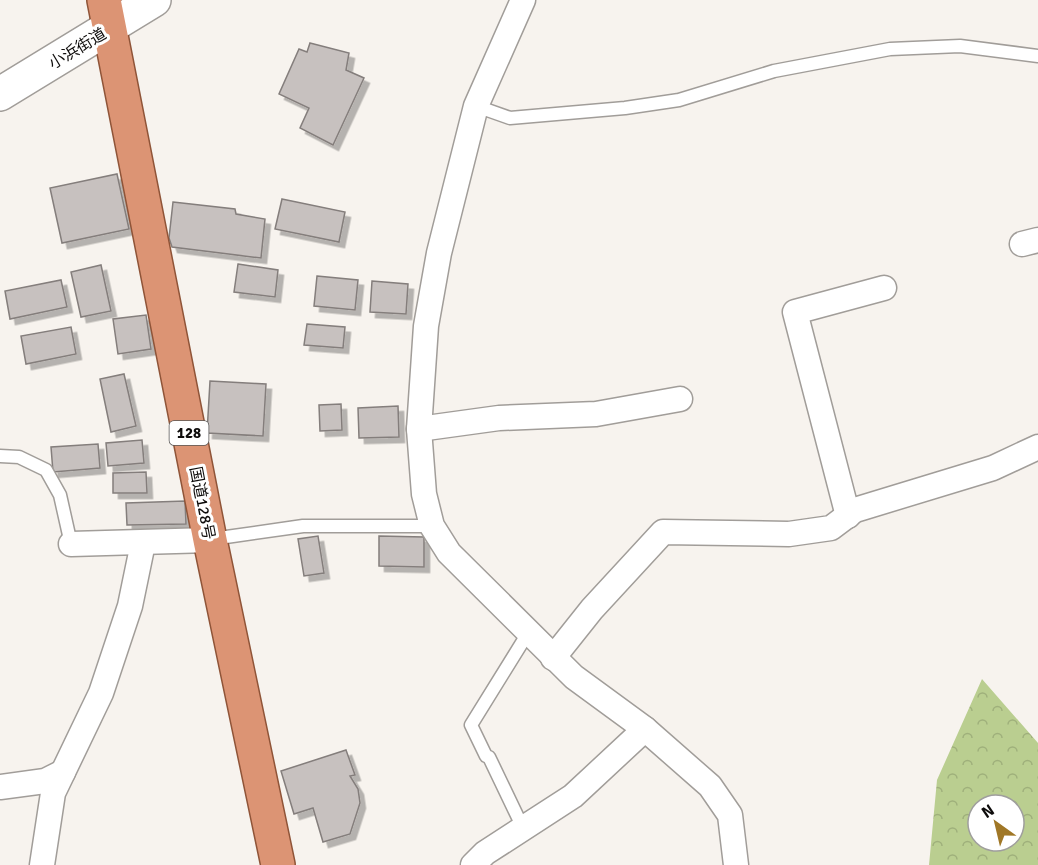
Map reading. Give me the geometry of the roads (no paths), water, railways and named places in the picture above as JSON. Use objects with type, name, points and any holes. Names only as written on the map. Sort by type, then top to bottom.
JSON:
[{"type":"highway","name":"国道128号","points":[[107,14],[210,540],[278,865]]},
{"type":"main road","name":"小浜街道","points":[[0,94],[107,14],[154,0]]},
{"type":"street","points":[[523,0],[476,106],[439,253],[426,326],[419,429],[424,494],[432,526],[449,553],[574,677],[645,729],[710,786],[730,815],[736,865]]},
{"type":"street","points":[[848,516],[795,312],[884,288]]},
{"type":"street","points":[[419,429],[499,418],[596,414],[680,399]]},
{"type":"street","points":[[553,658],[592,609],[663,532],[789,534],[831,528],[855,510],[993,468],[1038,447]]},
{"type":"street","points":[[71,544],[210,540]]},
{"type":"street","points":[[42,865],[54,793],[101,693],[130,606],[143,543]]},
{"type":"street","points":[[473,865],[485,853],[573,796],[645,729]]},
{"type":"street","points":[[0,787],[45,780],[63,772]]},
{"type":"lane","points":[[476,106],[510,118],[625,108],[679,100],[774,71],[890,49],[960,46],[1038,56]]},
{"type":"lane","points":[[0,456],[19,457],[46,470],[60,495],[71,544]]},
{"type":"lane","points":[[210,540],[303,526],[432,526]]},
{"type":"lane","points":[[523,828],[471,725],[528,633]]}]
